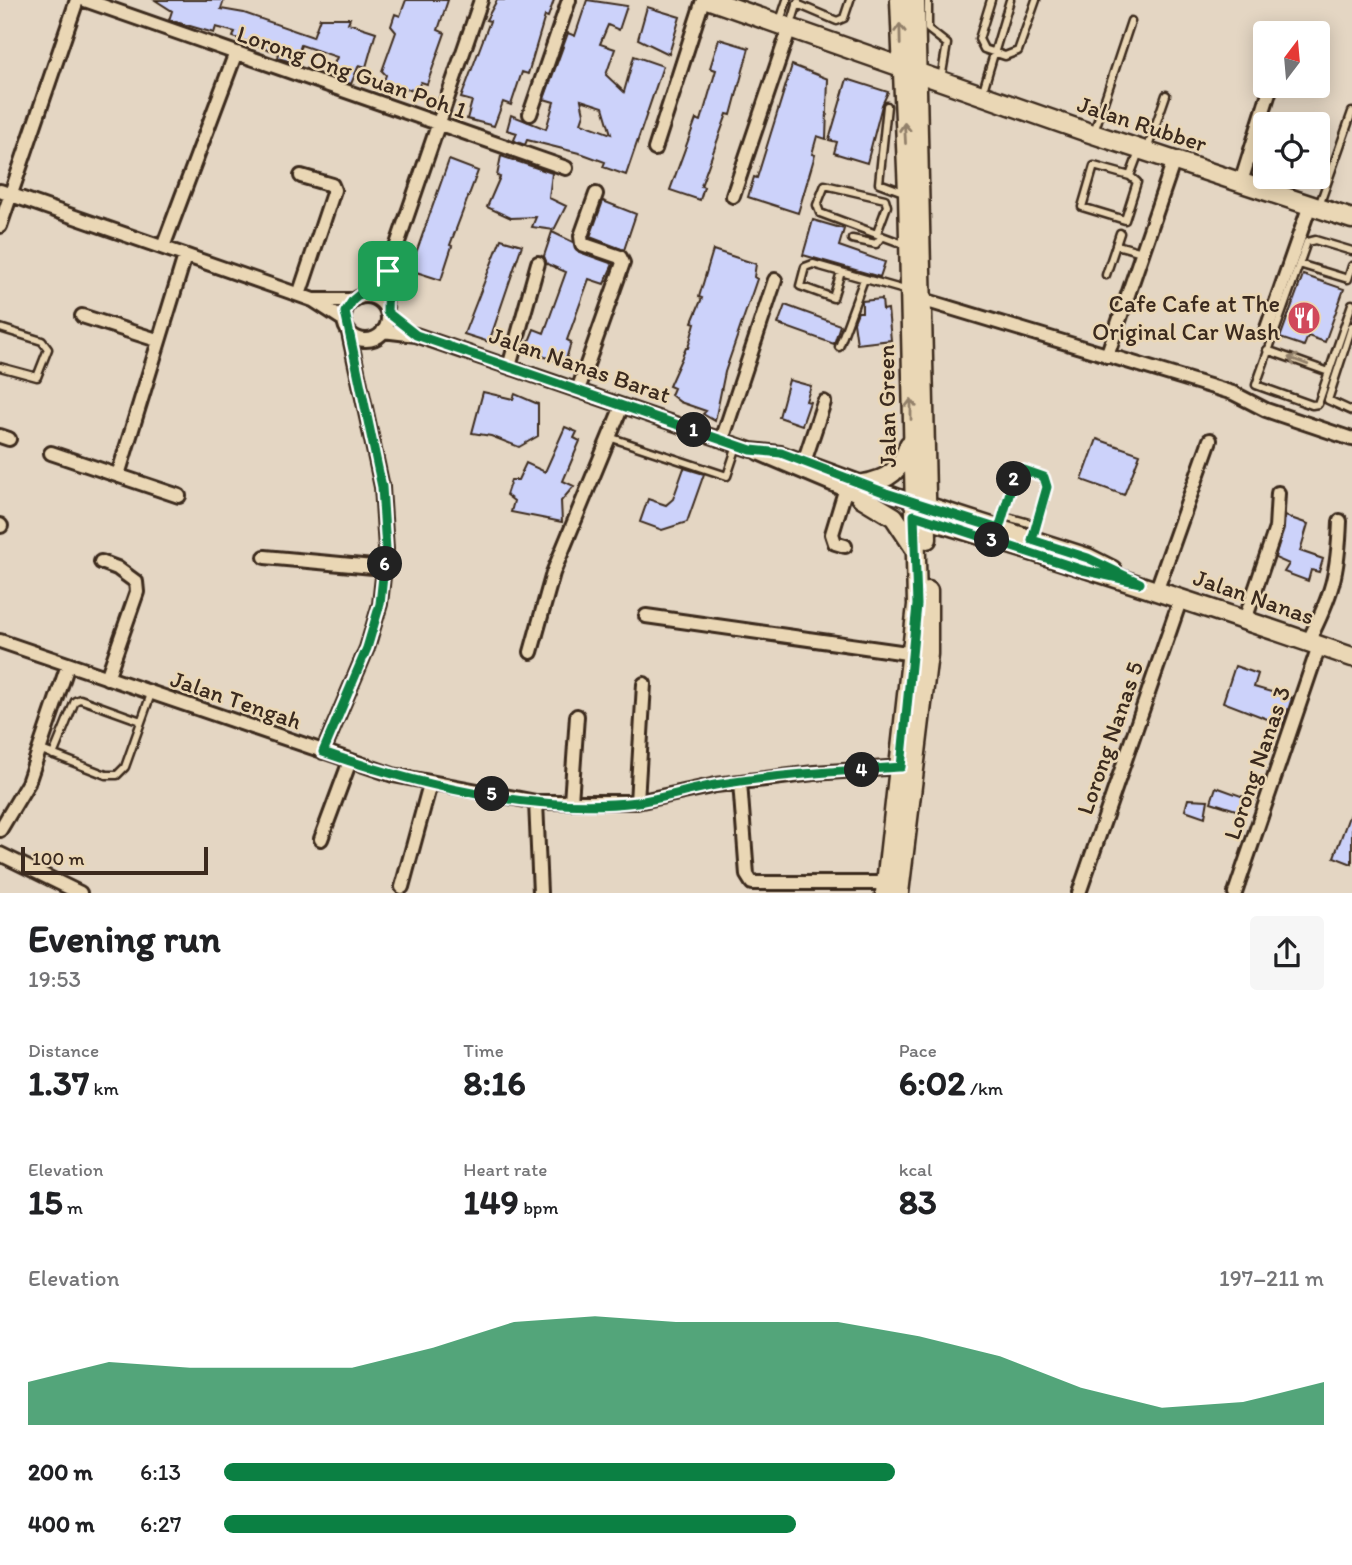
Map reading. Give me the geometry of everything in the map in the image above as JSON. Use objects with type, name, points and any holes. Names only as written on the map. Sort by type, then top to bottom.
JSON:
[{"type":"main road","name":"Jalan Rubber","points":[[710,0],[981,96],[1352,219]]},
{"type":"main road","name":"Jalan Green","points":[[895,891],[928,654],[920,510],[917,296],[909,71],[900,0]]},
{"type":"main road","name":"Jalan Green","points":[[895,891],[901,767],[914,654],[916,550],[920,510],[911,439],[917,296],[909,245],[908,193],[909,71],[915,0]]},
{"type":"main road","points":[[856,491],[894,474],[903,464],[911,439]]},
{"type":"main road","points":[[856,491],[894,517],[916,550]]},
{"type":"main road","name":"Jalan Nanas","points":[[920,510],[1002,522],[1034,532],[1149,586],[1352,657]]},
{"type":"main road","name":"Jalan Nanas","points":[[920,510],[1083,570],[1149,586]]},
{"type":"street","points":[[0,226],[5,193],[77,0]]},
{"type":"street","name":"Lorong Ong Guan Poh 1","points":[[85,0],[235,55],[566,167]]},
{"type":"street","points":[[358,363],[368,340],[383,331],[388,271],[481,0]]},
{"type":"street","points":[[530,114],[569,0]]},
{"type":"street","points":[[655,149],[703,0]]},
{"type":"street","points":[[733,197],[784,25]]},
{"type":"street","points":[[163,247],[235,55]]},
{"type":"street","points":[[1241,182],[1267,98]]},
{"type":"street","points":[[1107,356],[1174,160]]},
{"type":"street","points":[[299,295],[334,190],[332,185],[301,176]]},
{"type":"street","points":[[5,193],[313,300],[344,320],[349,332],[351,352],[358,363],[384,500],[384,568],[380,604],[367,648],[323,752]]},
{"type":"street","points":[[578,390],[623,263],[620,257],[582,244],[581,236],[596,194]]},
{"type":"street","points":[[1266,331],[1314,206]]},
{"type":"street","points":[[118,475],[157,340],[185,256]]},
{"type":"street","points":[[509,367],[538,263]]},
{"type":"street","points":[[344,320],[348,306],[388,271]]},
{"type":"street","points":[[722,440],[775,280]]},
{"type":"street","points":[[917,296],[1233,393],[1266,410],[1352,439]]},
{"type":"street","points":[[313,300],[376,299],[386,310]]},
{"type":"street","name":"Jalan Nanas Barat","points":[[386,310],[416,335]]},
{"type":"street","points":[[82,316],[157,340]]},
{"type":"street","name":"Jalan Nanas Barat","points":[[383,331],[416,335],[751,450],[781,453],[804,462],[856,491]]},
{"type":"street","points":[[349,332],[368,340]]},
{"type":"street","points":[[804,462],[824,402]]},
{"type":"street","points":[[531,652],[553,573],[622,405]]},
{"type":"street","points":[[1149,586],[1210,440]]},
{"type":"street","points":[[751,450],[856,491],[920,510]]},
{"type":"street","points":[[51,453],[179,496]]},
{"type":"street","points":[[845,546],[835,543],[832,534],[856,491]]},
{"type":"street","points":[[1245,620],[1276,528],[1278,494]]},
{"type":"street","name":"Lorong Nanas 3","points":[[1234,893],[1338,569],[1340,521]]},
{"type":"street","points":[[265,556],[384,568]]},
{"type":"street","points":[[101,562],[117,568],[136,582],[137,592],[107,678]]},
{"type":"street","name":"Lorong Nanas 5","points":[[1079,893],[1181,598]]},
{"type":"street","points":[[646,616],[914,654]]},
{"type":"street","name":"Jalan Tengah","points":[[0,641],[350,761],[430,783],[536,802],[637,802],[740,782],[901,767]]},
{"type":"street","points":[[0,830],[28,783],[68,665]]},
{"type":"street","points":[[637,802],[644,684]]},
{"type":"street","points":[[571,802],[577,716]]},
{"type":"street","points":[[321,839],[350,761]]},
{"type":"street","points":[[740,782],[747,875],[751,883],[895,891]]},
{"type":"street","points":[[402,887],[430,783]]},
{"type":"street","points":[[536,802],[540,893]]},
{"type":"street","points":[[0,854],[80,893]]},
{"type":"lane","points":[[784,25],[787,0]]},
{"type":"lane","points":[[784,25],[798,2],[837,21],[844,18],[850,0]]},
{"type":"lane","points":[[928,0],[928,29],[947,44],[949,50],[941,81]]},
{"type":"lane","points":[[991,0],[979,39],[984,49],[1005,56],[1018,51],[1036,0]]},
{"type":"lane","points":[[981,96],[1010,0]]},
{"type":"lane","points":[[1093,134],[1131,21]]},
{"type":"lane","points":[[1130,176],[1166,95]]},
{"type":"lane","points":[[887,106],[879,183],[908,193]]},
{"type":"lane","points":[[1314,206],[1352,112]]},
{"type":"lane","points":[[1094,166],[1130,176],[1138,182],[1125,220],[1082,207],[1094,166]]},
{"type":"lane","points":[[852,239],[876,244],[880,235],[887,206],[885,199],[825,185],[817,210],[880,235],[909,245]]},
{"type":"lane","points":[[1106,275],[1120,233]]},
{"type":"lane","points":[[1352,251],[1310,240],[1256,379],[1259,388],[1318,404],[1352,304]]},
{"type":"lane","points":[[1117,245],[1142,252]]},
{"type":"lane","points":[[841,272],[833,298],[800,286],[808,264],[841,272],[917,296]]},
{"type":"lane","points":[[1299,264],[1350,279],[1352,266]]},
{"type":"lane","points":[[839,347],[864,279]]},
{"type":"lane","points":[[1352,326],[1328,400],[1352,411]]},
{"type":"lane","points":[[0,328],[42,341],[48,349],[37,377],[0,367]]},
{"type":"lane","points":[[1267,350],[1329,372]]},
{"type":"lane","points":[[609,437],[727,476],[738,445]]},
{"type":"lane","points":[[1002,522],[1015,475],[1024,470],[1044,477],[1047,487],[1034,532]]},
{"type":"lane","points":[[39,749],[106,775],[117,775],[125,767],[151,694]]},
{"type":"lane","points":[[53,755],[75,701],[79,699],[141,722]]},
{"type":"building","points":[[155,0],[224,0],[221,9],[244,13],[313,37],[320,18],[350,18],[348,23],[376,32],[366,67],[359,65],[351,84],[329,76],[337,57],[301,45],[295,63],[278,58],[279,53],[233,37],[235,32],[216,27],[214,33],[169,20],[172,11]]},
{"type":"building","points":[[406,0],[448,0],[438,30],[445,33],[427,84],[421,82],[416,90],[393,88],[392,93],[381,89],[386,75],[382,71],[396,32],[391,26],[395,14],[400,16]]},
{"type":"building","points":[[497,0],[554,0],[548,17],[545,16],[528,74],[522,72],[511,105],[503,102],[494,126],[467,119],[472,101],[461,98],[490,21],[486,20]]},
{"type":"building","points":[[587,0],[627,6],[619,30],[608,25],[600,44],[615,49],[606,75],[624,92],[634,56],[663,66],[626,175],[603,167],[605,162],[583,154],[527,140],[525,145],[517,142],[514,140],[517,133],[507,130],[511,115],[546,129],[554,102],[544,99],[568,33],[575,36]],"holes":[[[581,100],[603,107],[611,134],[581,123],[584,114]]]},
{"type":"building","points":[[647,7],[680,17],[669,54],[638,39]]},
{"type":"building","points":[[719,39],[749,48],[731,115],[727,114],[701,186],[704,187],[700,200],[670,190],[696,119],[701,121],[716,70],[710,68]]},
{"type":"building","points":[[792,65],[828,79],[826,139],[817,136],[812,154],[815,155],[798,213],[748,197],[754,177],[757,178]]},
{"type":"building","points":[[847,79],[888,92],[867,163],[834,153],[837,142],[829,140]]},
{"type":"building","points":[[501,156],[552,173],[549,198],[566,206],[554,230],[532,227],[536,217],[511,218],[487,207],[500,177],[497,176]]},
{"type":"building","points":[[449,160],[478,171],[450,245],[452,246],[441,280],[410,270]]},
{"type":"building","points":[[603,201],[636,214],[624,250],[590,237]]},
{"type":"building","points":[[813,220],[844,229],[839,246],[885,262],[880,277],[803,255]]},
{"type":"building","points":[[552,232],[573,242],[579,252],[613,264],[604,284],[589,279],[567,340],[571,342],[565,363],[525,351],[534,329],[544,333],[566,272],[547,264],[544,256]]},
{"type":"building","points":[[501,239],[522,245],[489,342],[464,334]]},
{"type":"building","points":[[713,250],[756,264],[754,277],[757,279],[725,372],[715,421],[703,414],[706,411],[680,402],[671,395],[674,388],[669,386],[688,348],[695,323],[692,322],[702,298],[699,297]]},
{"type":"building","points":[[1303,275],[1344,289],[1325,342],[1308,336],[1304,346],[1280,338]]},
{"type":"building","points":[[882,299],[883,310],[888,309],[891,340],[857,344],[854,322],[858,312],[862,312],[862,301]]},
{"type":"building","points":[[785,305],[840,325],[834,344],[778,324]]},
{"type":"building","points":[[789,380],[811,386],[806,401],[810,402],[802,425],[779,417]]},
{"type":"building","points":[[483,392],[513,399],[515,394],[538,404],[538,436],[519,447],[491,436],[472,433]]},
{"type":"building","points":[[565,427],[577,432],[574,438],[580,441],[563,481],[574,486],[561,501],[562,522],[511,512],[514,501],[506,495],[511,480],[518,480],[526,463],[545,472]]},
{"type":"building","points":[[1097,439],[1140,454],[1124,495],[1082,480]]},
{"type":"building","points":[[684,468],[704,474],[687,522],[662,530],[640,522],[648,499],[666,505],[673,499]]},
{"type":"building","points":[[1285,516],[1308,524],[1300,551],[1323,559],[1319,572],[1311,570],[1308,581],[1284,572],[1289,564],[1275,558]]},
{"type":"building","points":[[1235,666],[1258,674],[1254,687],[1292,698],[1283,725],[1223,702]]},
{"type":"building","points":[[1216,787],[1244,797],[1239,811],[1211,802]]},
{"type":"building","points":[[1188,799],[1208,800],[1205,817],[1185,810]]},
{"type":"building","points":[[1352,811],[1352,864],[1334,857]]},
{"type":"place","name":"Cafe Cafe at The Original Car Wash","points":[[1304,318]]},
{"type":"route","points":[[388,271],[385,307],[387,312],[416,335],[751,450],[781,453],[886,493],[999,529],[1015,475],[1024,470],[1044,477],[1047,487],[1032,540],[1088,558],[1140,583],[1083,570],[914,515],[917,605],[901,767],[814,773],[716,785],[637,802],[536,802],[393,775],[323,752],[367,648],[380,604],[386,549],[382,487],[358,363],[351,352],[349,332],[345,327],[345,312],[353,300],[380,281],[388,271]]}]
